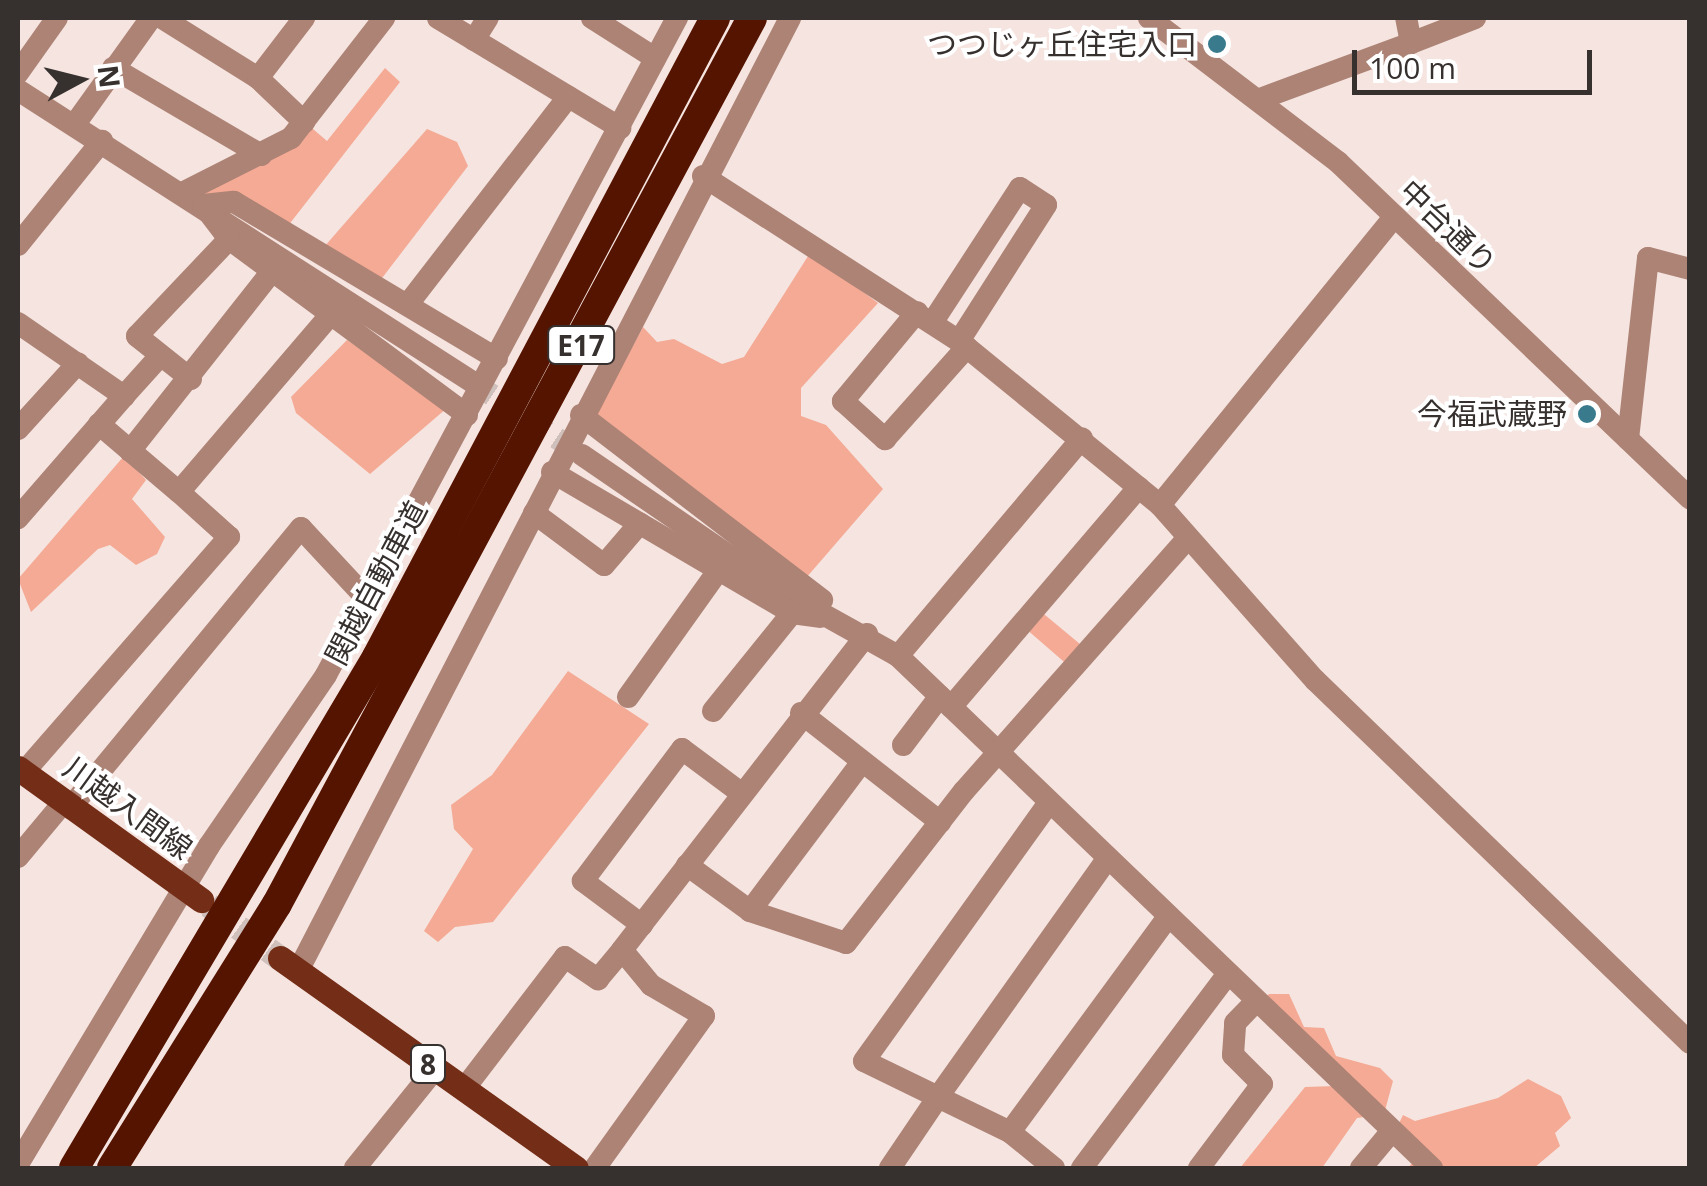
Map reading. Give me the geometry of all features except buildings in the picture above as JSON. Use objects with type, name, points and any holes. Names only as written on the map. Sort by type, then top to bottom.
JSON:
[{"type":"highway","name":"関越自動車道","points":[[74,1168],[378,657],[716,18]]},
{"type":"highway","name":"E17","points":[[112,1168],[277,904],[752,18]]},
{"type":"main road","name":"川越入間線","points":[[20,770],[192,893]]},
{"type":"main road","name":"8","points":[[289,964],[564,1165]]},
{"type":"street","points":[[18,73],[57,18]]},
{"type":"street","points":[[74,124],[151,18]]},
{"type":"street","points":[[162,18],[258,78],[304,122]]},
{"type":"street","points":[[194,198],[304,122],[384,18]]},
{"type":"street","points":[[438,18],[620,128]]},
{"type":"street","points":[[474,40],[488,18]]},
{"type":"street","points":[[592,18],[656,58]]},
{"type":"street","points":[[18,1164],[192,893],[368,600],[677,18]]},
{"type":"street","points":[[289,964],[534,513],[703,176],[790,18]]},
{"type":"street","name":"中台通り","points":[[1149,18],[1260,99],[1393,218],[1690,498]]},
{"type":"street","points":[[1406,18],[1411,43]]},
{"type":"street","points":[[1260,99],[1475,18]]},
{"type":"street","points":[[258,78],[298,20]]},
{"type":"street","points":[[113,68],[261,155]]},
{"type":"street","points":[[408,304],[568,98]]},
{"type":"street","points":[[22,101],[74,124],[194,198],[474,383]]},
{"type":"street","points":[[18,246],[102,141]]},
{"type":"street","points":[[703,176],[963,344],[1160,505],[1315,680],[1688,1038]]},
{"type":"street","points":[[1020,188],[1046,205],[963,344],[884,439],[842,401],[924,317],[1020,188]]},
{"type":"street","points":[[194,198],[234,202],[497,359]]},
{"type":"street","points":[[194,198],[228,239],[468,415]]},
{"type":"street","points":[[1160,505],[1393,218]]},
{"type":"street","points":[[191,380],[137,336],[228,239]]},
{"type":"street","points":[[1628,439],[1648,258],[1690,269]]},
{"type":"street","points":[[130,451],[191,380],[273,270]]},
{"type":"street","points":[[179,492],[331,314]]},
{"type":"street","points":[[18,323],[124,396]]},
{"type":"street","points":[[18,518],[160,356]]},
{"type":"street","points":[[18,429],[78,363]]},
{"type":"street","points":[[581,415],[833,614]]},
{"type":"street","points":[[20,770],[229,537],[99,424]]},
{"type":"street","points":[[898,656],[1082,438]]},
{"type":"street","points":[[582,455],[776,588],[833,614],[898,656],[1432,1168]]},
{"type":"street","points":[[552,472],[792,614],[833,614]]},
{"type":"street","points":[[903,746],[1138,487]]},
{"type":"street","points":[[534,513],[604,565],[640,522]]},
{"type":"street","points":[[18,857],[301,528],[368,600]]},
{"type":"street","points":[[687,865],[750,911],[846,944],[940,822],[1188,538]]},
{"type":"street","points":[[628,697],[718,571]]},
{"type":"street","points":[[712,712],[792,614]]},
{"type":"street","points":[[464,1089],[565,957],[598,979],[801,712],[867,634]]},
{"type":"street","points":[[801,712],[940,822]]},
{"type":"street","points":[[642,925],[583,881],[682,749],[741,793]]},
{"type":"street","points":[[750,911],[862,762]]},
{"type":"street","points":[[1049,804],[864,1061],[1010,1132],[1054,1168]]},
{"type":"street","points":[[890,1168],[1108,858]]},
{"type":"street","points":[[1010,1132],[1168,917]]},
{"type":"street","points":[[595,1168],[704,1016],[651,985],[622,950]]},
{"type":"street","points":[[1082,1168],[1227,975]]},
{"type":"street","points":[[1199,1168],[1262,1084],[1233,1055],[1235,1023],[1255,1002]]},
{"type":"street","points":[[355,1168],[436,1069]]},
{"type":"street","points":[[1361,1168],[1392,1132]]},
{"type":"shaded area","points":[[385,68],[400,82],[284,231],[185,192],[306,123],[327,141]]},
{"type":"shaded area","points":[[427,129],[457,142],[468,166],[379,282],[324,247]]},
{"type":"shaded area","points":[[810,253],[878,303],[801,388],[801,416],[826,425],[883,489],[806,578],[594,417],[643,327],[657,342],[674,339],[722,364],[744,357]]},
{"type":"shaded area","points":[[347,340],[447,408],[370,474],[296,413],[291,397]]},
{"type":"shaded area","points":[[124,456],[146,480],[132,499],[165,537],[157,554],[136,565],[110,545],[98,549],[31,612],[18,579]]},
{"type":"shaded area","points":[[1039,610],[1086,649],[1070,667],[1025,628]]},
{"type":"shaded area","points":[[568,671],[649,724],[493,922],[455,927],[438,942],[424,931],[473,849],[454,829],[451,805],[492,775]]},
{"type":"shaded area","points":[[1269,994],[1289,994],[1304,1027],[1324,1028],[1336,1056],[1380,1068],[1393,1081],[1384,1114],[1357,1118],[1322,1168],[1240,1168],[1305,1087],[1335,1086],[1261,1002]]},
{"type":"shaded area","points":[[1528,1079],[1561,1096],[1571,1118],[1555,1133],[1560,1146],[1534,1168],[1408,1168],[1414,1161],[1395,1132],[1403,1115],[1415,1121],[1498,1098]]},
{"type":"tunnel","points":[[474,383],[582,455]]},
{"type":"tunnel","points":[[209,905],[280,958]]},
{"type":"place","name":"つつじヶ丘住宅入口","points":[[1217,44]]},
{"type":"place","name":"今福武蔵野","points":[[1587,414]]}]
